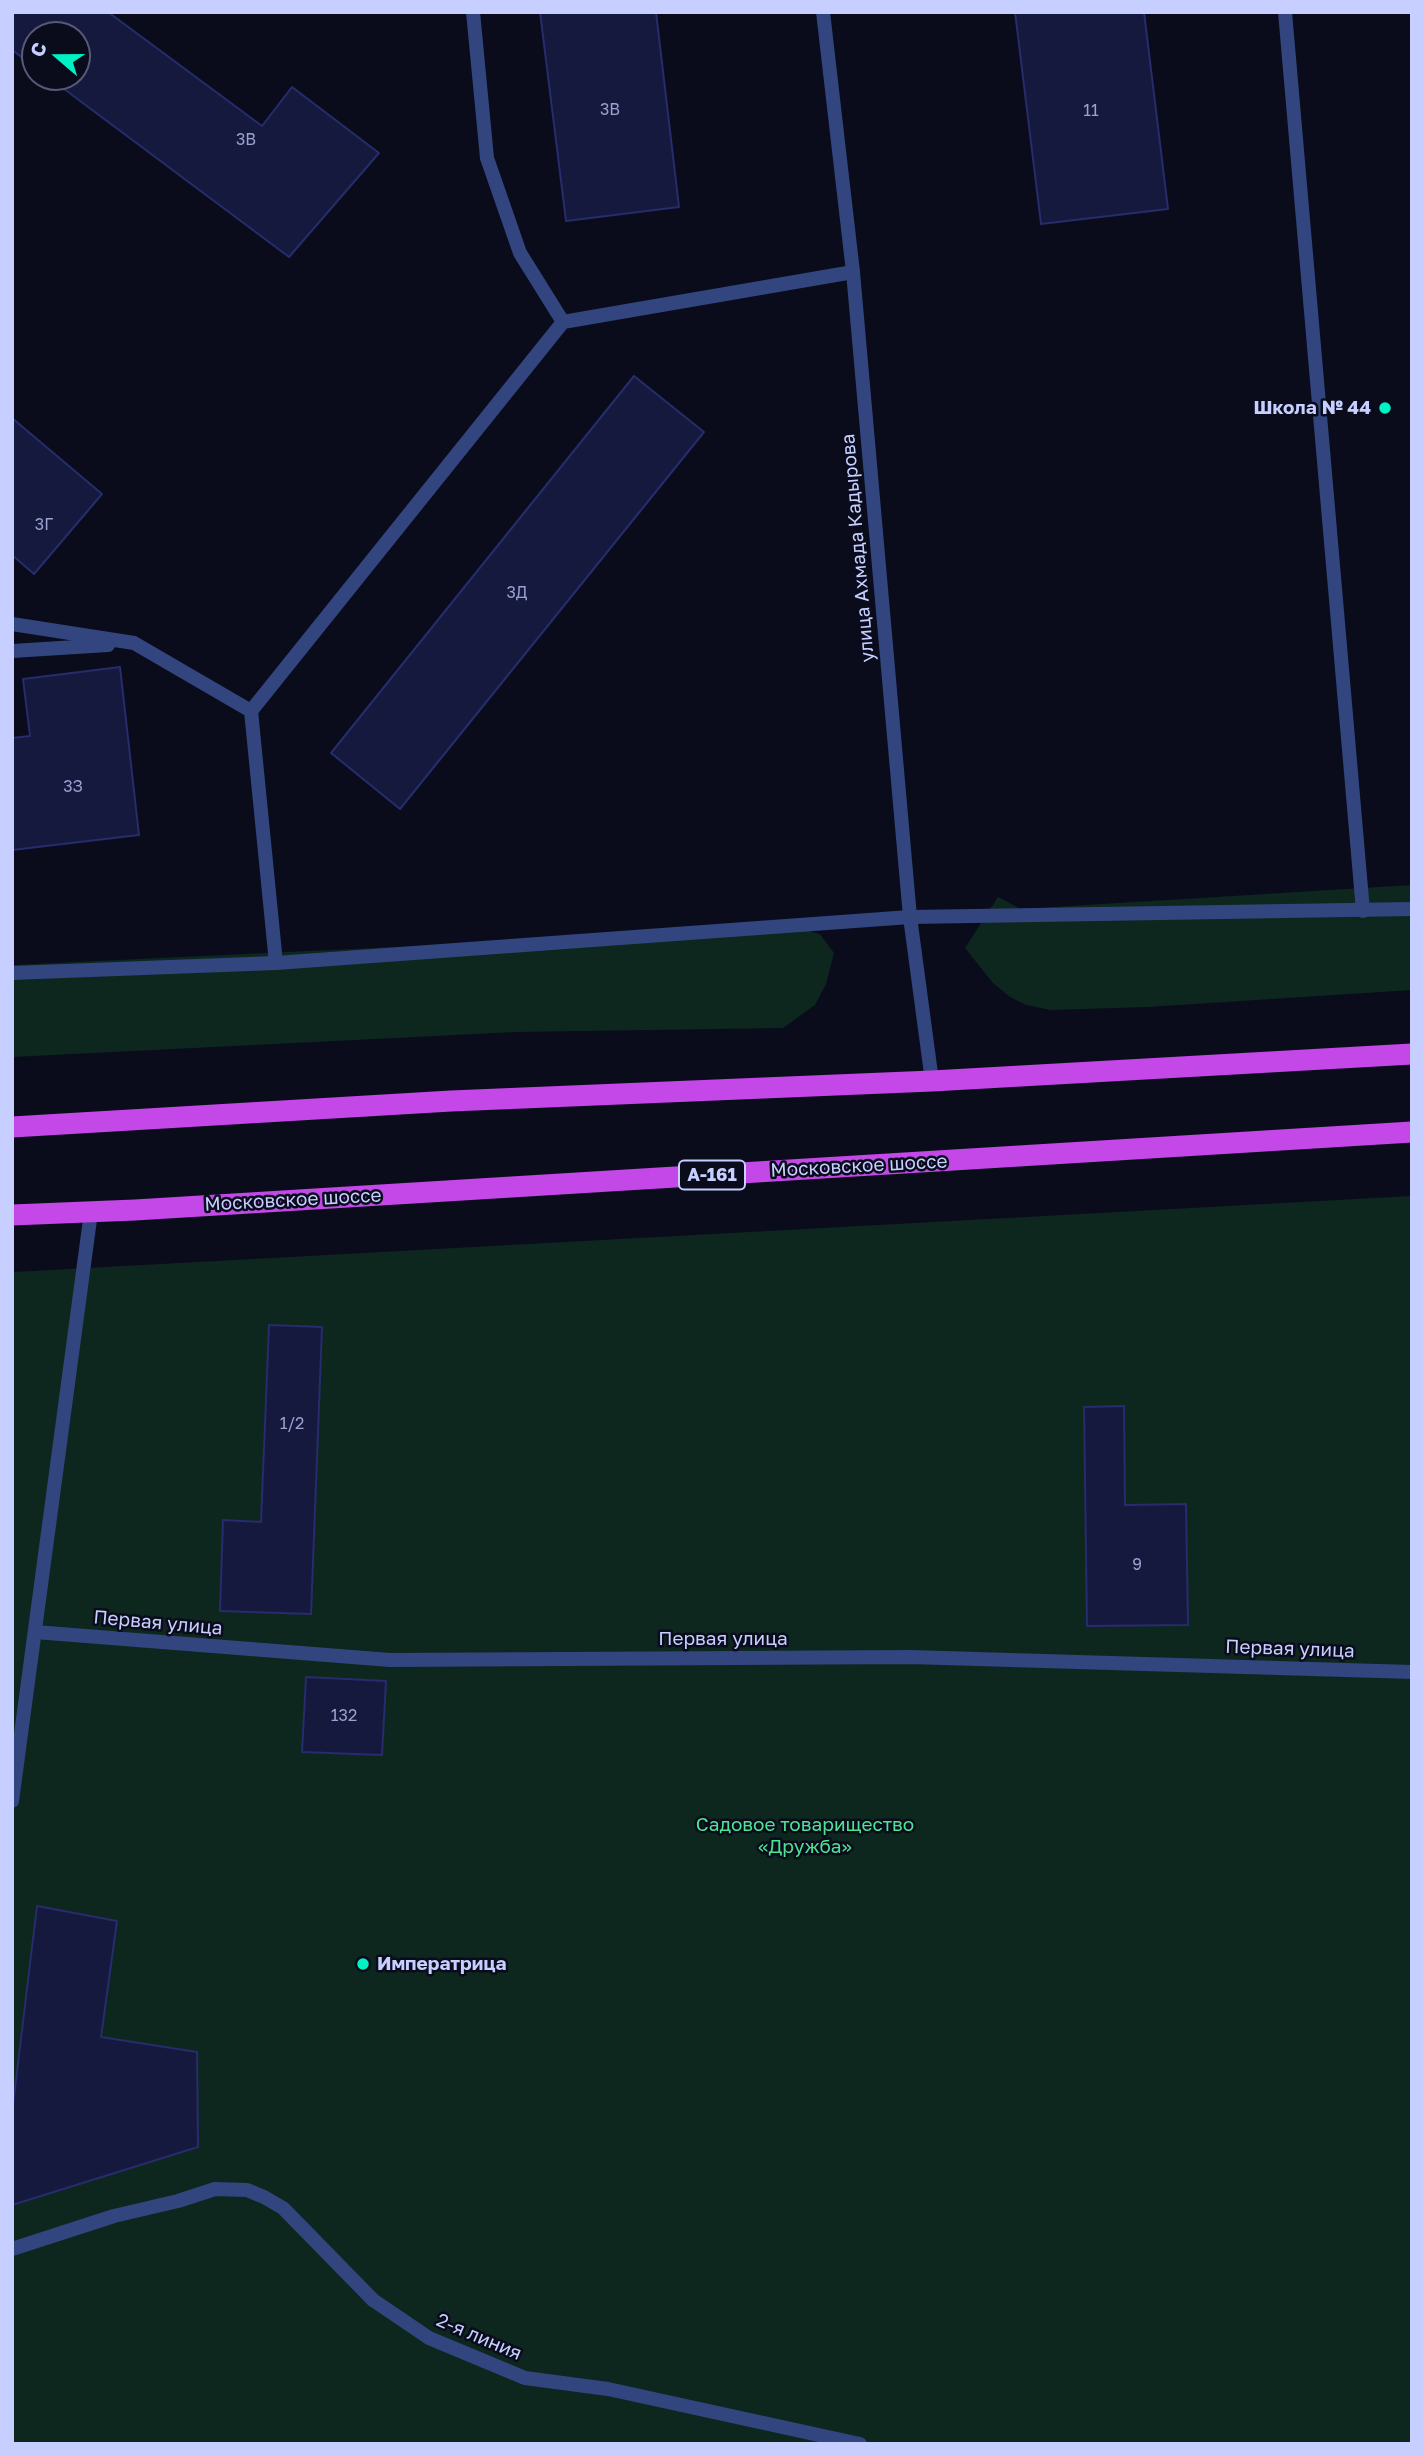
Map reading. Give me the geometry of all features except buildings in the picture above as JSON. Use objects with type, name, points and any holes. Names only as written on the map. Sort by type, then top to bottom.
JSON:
[{"type":"highway","points":[[12,1127],[464,1100],[932,1081],[1412,1054]]},
{"type":"highway","name":"Московское шоссе","points":[[12,1215],[1412,1132]]},
{"type":"street","points":[[473,12],[487,158],[520,253],[563,322]]},
{"type":"street","name":"улица Ахмада Кадырова","points":[[823,12],[853,272],[910,917],[932,1081]]},
{"type":"street","points":[[1285,12],[1363,911]]},
{"type":"street","points":[[276,963],[251,711],[563,322],[853,272]]},
{"type":"street","points":[[12,624],[134,643],[251,711]]},
{"type":"street","points":[[12,651],[134,643]]},
{"type":"street","points":[[12,973],[276,963],[910,917],[1412,909]]},
{"type":"street","points":[[12,1801],[92,1212]]},
{"type":"street","name":"Первая улица","points":[[34,1632],[390,1660],[910,1657],[1412,1672]]},
{"type":"street","name":"2-я линия","points":[[12,2249],[114,2216],[215,2189],[247,2190],[283,2208],[373,2300],[429,2338],[525,2378],[608,2389],[860,2444]]},
{"type":"green space","points":[[1412,885],[1412,990],[1147,1007],[1051,1010],[1026,1005],[1010,997],[993,983],[965,948],[998,897],[1021,909]]},
{"type":"green space","points":[[797,928],[820,934],[834,953],[826,984],[815,1005],[783,1028],[516,1032],[12,1057],[12,965]]},
{"type":"green space","name":"Садовое товарищество «Дружба»","points":[[1412,1196],[1412,2444],[12,2444],[14,1272]]},
{"type":"place","name":"Школа № 44","points":[[1385,408]]},
{"type":"place","name":"Императрица","points":[[363,1964]]}]
